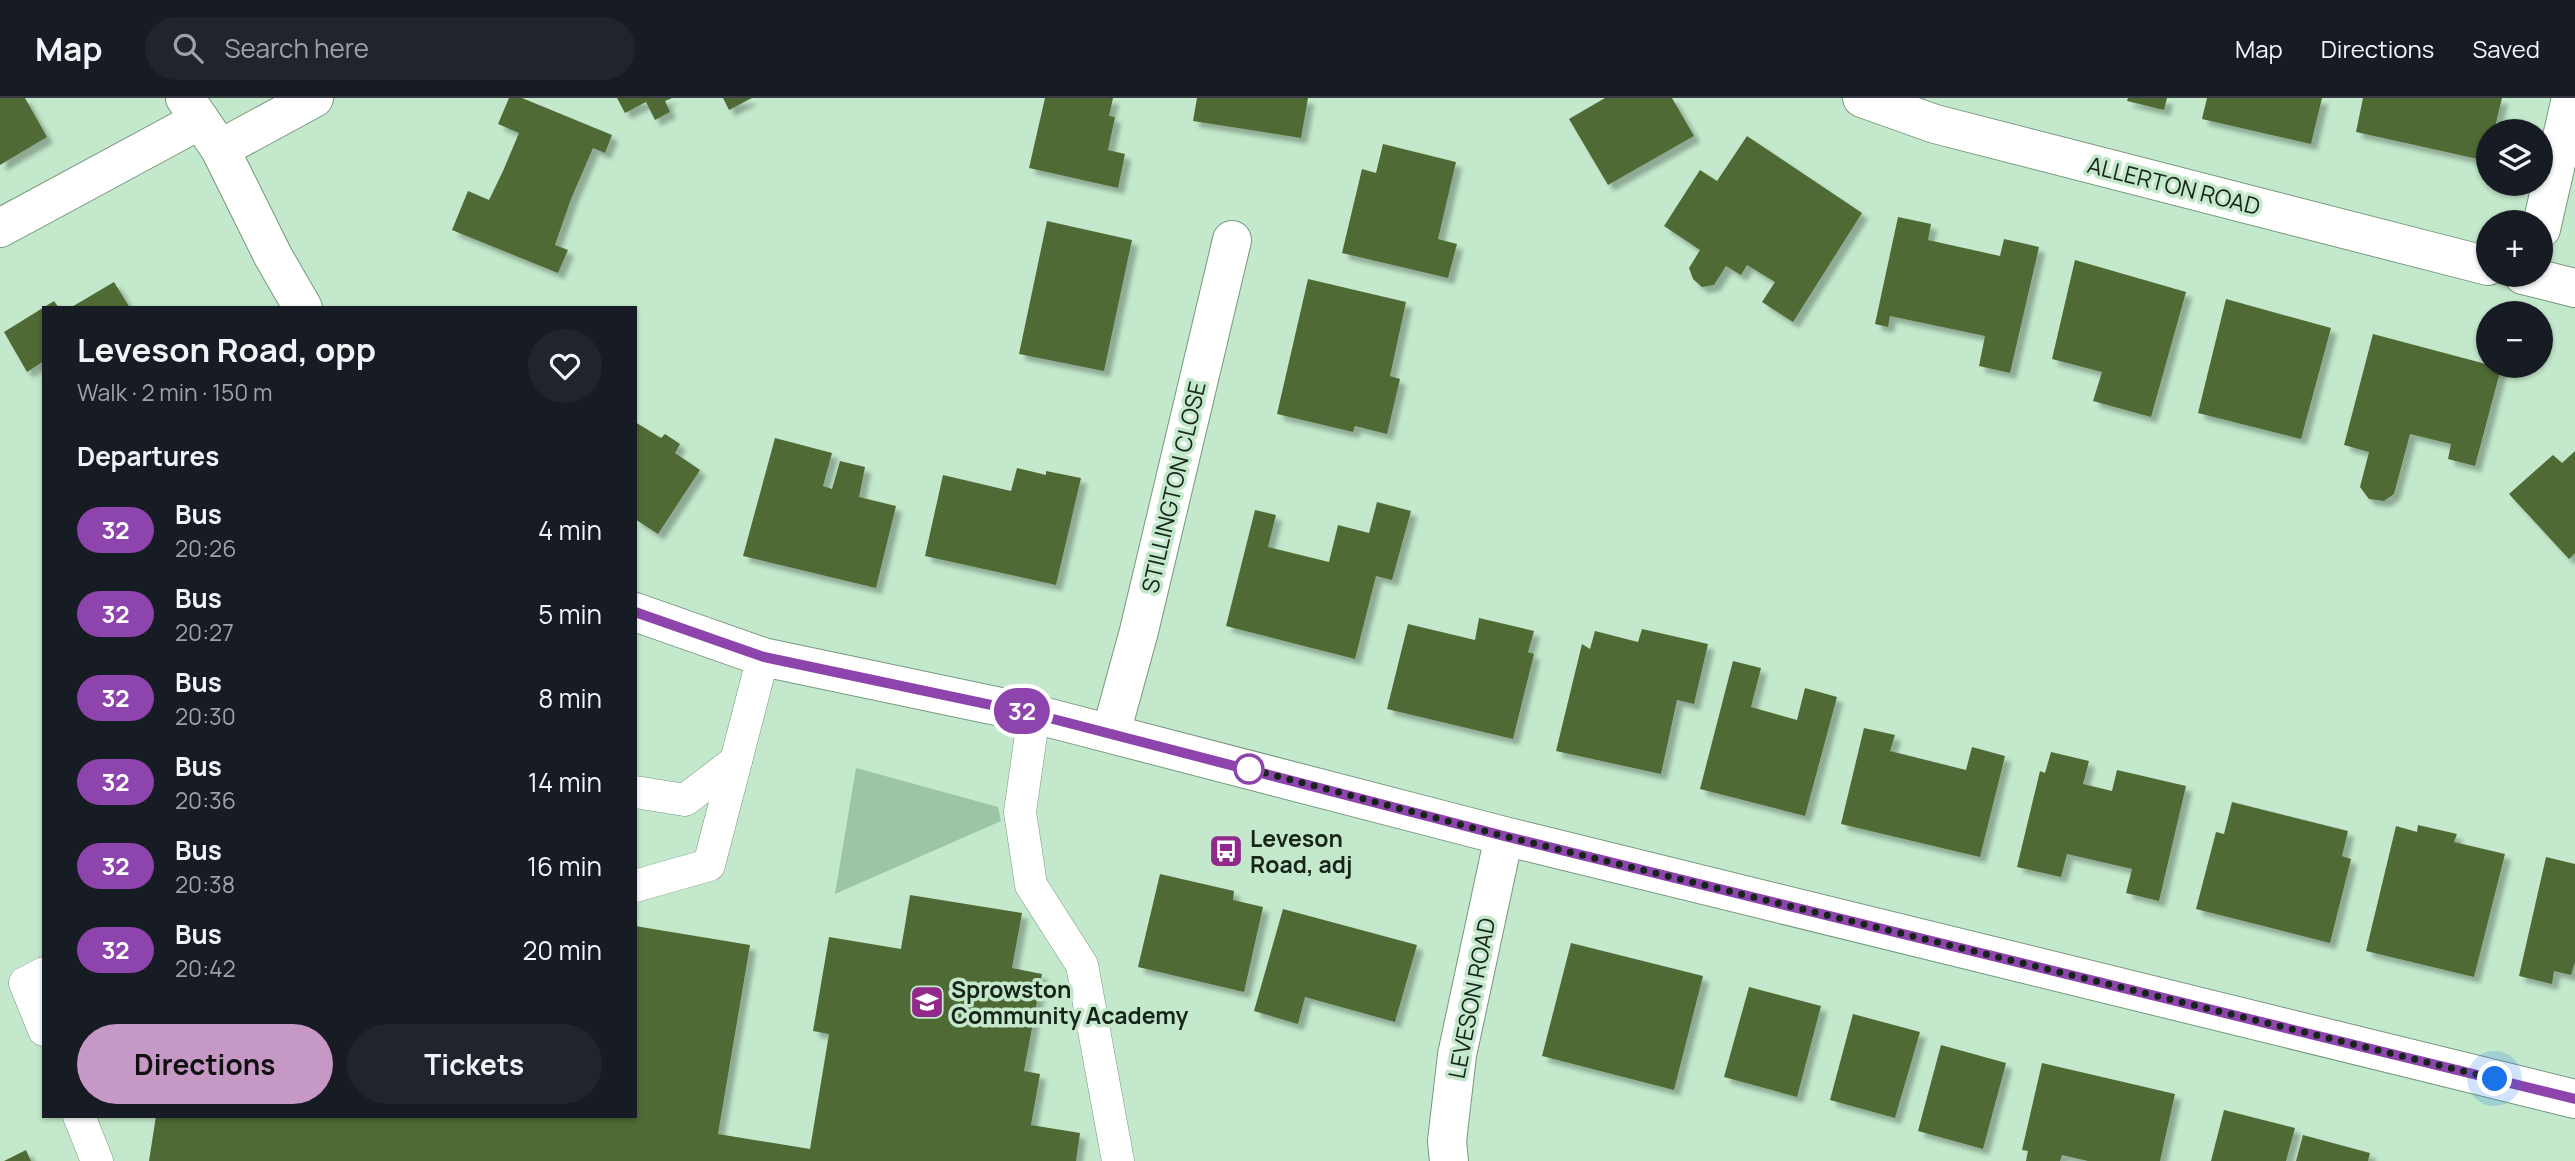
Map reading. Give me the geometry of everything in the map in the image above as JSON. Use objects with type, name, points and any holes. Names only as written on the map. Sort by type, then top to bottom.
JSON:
[{"type":"street","points":[[0,228],[201,122],[314,98]]},
{"type":"street","name":"ALLERTON ROAD","points":[[1862,98],[1935,124],[2476,263]]},
{"type":"street","points":[[2545,210],[2571,98]]},
{"type":"street","points":[[201,122],[302,306]]},
{"type":"street","name":"STILLINGTON CLOSE","points":[[1111,733],[1139,631],[1232,240]]},
{"type":"street","points":[[2553,282],[2575,288]]},
{"type":"street","points":[[637,613],[764,657],[1034,714],[1504,836],[2575,1099]]},
{"type":"street","name":"LEVESON ROAD","points":[[1449,1161],[1447,1141],[1457,1055],[1504,836]]},
{"type":"lane","points":[[637,885],[709,865],[764,657]]},
{"type":"lane","points":[[1034,714],[1020,812],[1031,885],[1082,965],[1118,1161]]},
{"type":"lane","points":[[637,792],[685,800],[736,761]]},
{"type":"lane","points":[[42,974],[25,983],[42,1025]]},
{"type":"lane","points":[[80,1118],[97,1161]]},
{"type":"green space","points":[[856,768],[998,807],[1001,821],[835,894]]},
{"type":"building","points":[[0,98],[25,98],[47,137],[0,165]]},
{"type":"building","points":[[509,98],[522,98],[612,135],[605,153],[593,148],[571,199],[555,245],[568,250],[558,273],[452,230],[468,191],[489,200],[503,171],[519,133],[498,124]]},
{"type":"building","points":[[617,98],[672,98],[665,101],[670,112],[655,120],[646,102],[625,113]]},
{"type":"building","points":[[723,98],[752,98],[729,110]]},
{"type":"building","points":[[1045,98],[1113,98],[1109,116],[1115,117],[1108,150],[1125,154],[1118,188],[1029,168]]},
{"type":"building","points":[[1197,98],[1308,98],[1301,138],[1193,121]]},
{"type":"building","points":[[1605,98],[1672,98],[1694,136],[1608,185],[1569,119]]},
{"type":"building","points":[[2128,98],[2167,98],[2164,110],[2127,101]]},
{"type":"building","points":[[2207,98],[2322,98],[2311,144],[2202,119]]},
{"type":"building","points":[[2363,98],[2502,98],[2497,119],[2476,119],[2476,159],[2356,132]]},
{"type":"building","points":[[1747,136],[1862,213],[1793,322],[1762,302],[1775,282],[1747,265],[1741,275],[1726,266],[1714,285],[1702,287],[1693,279],[1689,268],[1700,250],[1664,226],[1700,170],[1717,181]]},
{"type":"building","points":[[1383,144],[1456,162],[1438,239],[1457,244],[1448,278],[1342,253],[1362,169],[1376,173]]},
{"type":"building","points":[[1898,217],[1931,224],[1928,240],[2000,256],[2004,239],[2039,247],[2010,373],[1979,366],[1985,336],[1890,316],[1888,327],[1875,324]]},
{"type":"building","points":[[1047,221],[1132,240],[1104,371],[1019,354]]},
{"type":"building","points":[[2075,260],[2186,292],[2151,417],[2093,401],[2102,372],[2052,359]]},
{"type":"building","points":[[1308,279],[1406,302],[1390,376],[1400,379],[1387,434],[1355,426],[1353,432],[1277,414]]},
{"type":"building","points":[[114,282],[129,306],[73,306]]},
{"type":"building","points":[[2226,299],[2331,328],[2301,439],[2198,413]]},
{"type":"building","points":[[42,308],[42,362],[27,372],[4,332]]},
{"type":"building","points":[[2373,334],[2476,361],[2476,378],[2498,378],[2475,466],[2448,459],[2451,444],[2410,434],[2394,494],[2384,501],[2369,499],[2360,487],[2369,452],[2344,445]]},
{"type":"building","points":[[637,423],[661,438],[665,434],[680,444],[675,453],[700,470],[658,534],[637,520]]},
{"type":"building","points":[[775,438],[832,453],[823,486],[832,489],[840,461],[865,467],[859,497],[896,506],[876,588],[743,556]]},
{"type":"building","points":[[2575,451],[2575,553],[2569,559],[2509,494],[2553,455],[2562,463]]},
{"type":"building","points":[[1017,468],[1046,475],[1046,471],[1081,478],[1056,585],[925,556],[943,475],[1011,491]]},
{"type":"building","points":[[1377,502],[1411,511],[1392,580],[1376,576],[1355,659],[1226,626],[1255,510],[1276,515],[1268,547],[1329,562],[1338,525],[1369,533]]},
{"type":"building","points":[[1479,618],[1534,631],[1528,652],[1534,654],[1513,739],[1387,709],[1408,624],[1475,640]]},
{"type":"building","points":[[1642,629],[1708,644],[1694,704],[1677,700],[1661,774],[1556,751],[1582,644],[1590,649],[1595,631],[1638,642]]},
{"type":"building","points":[[1733,661],[1761,668],[1751,707],[1797,720],[1805,688],[1837,697],[1805,816],[1700,789]]},
{"type":"building","points":[[1864,728],[1895,735],[1890,751],[1966,770],[1972,747],[2005,756],[1980,857],[1841,824]]},
{"type":"building","points":[[2051,752],[2089,761],[2083,784],[2112,791],[2117,770],[2186,786],[2159,901],[2126,893],[2132,869],[2067,854],[2061,877],[2017,867],[2040,771],[2045,773]]},
{"type":"building","points":[[2232,802],[2348,831],[2342,856],[2351,859],[2330,943],[2196,909],[2216,832],[2224,834]]},
{"type":"building","points":[[2418,825],[2457,834],[2454,842],[2505,854],[2474,977],[2366,951],[2396,826],[2417,832]]},
{"type":"building","points":[[2546,857],[2575,864],[2575,962],[2571,975],[2554,971],[2552,984],[2519,976]]},
{"type":"building","points":[[1160,874],[1234,891],[1233,900],[1263,907],[1244,992],[1138,967]]},
{"type":"building","name":"Sprowston Community Academy","points":[[910,895],[1022,913],[1012,968],[1042,974],[1024,1071],[1040,1074],[1031,1125],[1080,1133],[1076,1161],[149,1161],[156,1118],[637,1118],[637,926],[750,945],[718,1134],[810,1149],[829,1034],[813,1031],[829,937],[901,949]]},
{"type":"building","points":[[1283,909],[1417,945],[1395,1022],[1305,997],[1298,1024],[1254,1011]]},
{"type":"building","points":[[1571,943],[1703,976],[1674,1090],[1542,1056]]},
{"type":"building","points":[[1749,987],[1821,1006],[1797,1097],[1724,1077]]},
{"type":"building","points":[[1853,1014],[1920,1032],[1895,1118],[1830,1100]]},
{"type":"building","points":[[1941,1045],[2006,1063],[1983,1149],[1918,1131]]},
{"type":"building","points":[[2042,1063],[2175,1094],[2160,1161],[2088,1161],[2062,1155],[2060,1161],[2026,1161],[2028,1151],[2022,1150]]},
{"type":"building","points":[[2224,1110],[2295,1128],[2286,1161],[2211,1161]]},
{"type":"building","points":[[2303,1135],[2370,1153],[2368,1161],[2296,1161]]},
{"type":"building","points":[[26,1150],[31,1161],[4,1161]]},
{"type":"bus line","name":"32","points":[[637,613],[764,657],[1034,714],[1504,836],[2575,1099]]},
{"type":"place","name":"Leveson Road, adj","points":[[1226,851]]},
{"type":"place","name":"Sprowston Community Academy","points":[[927,1002]]},
{"type":"route","points":[[1249,769],[1239,766],[1504,836],[2495,1079]]}]
